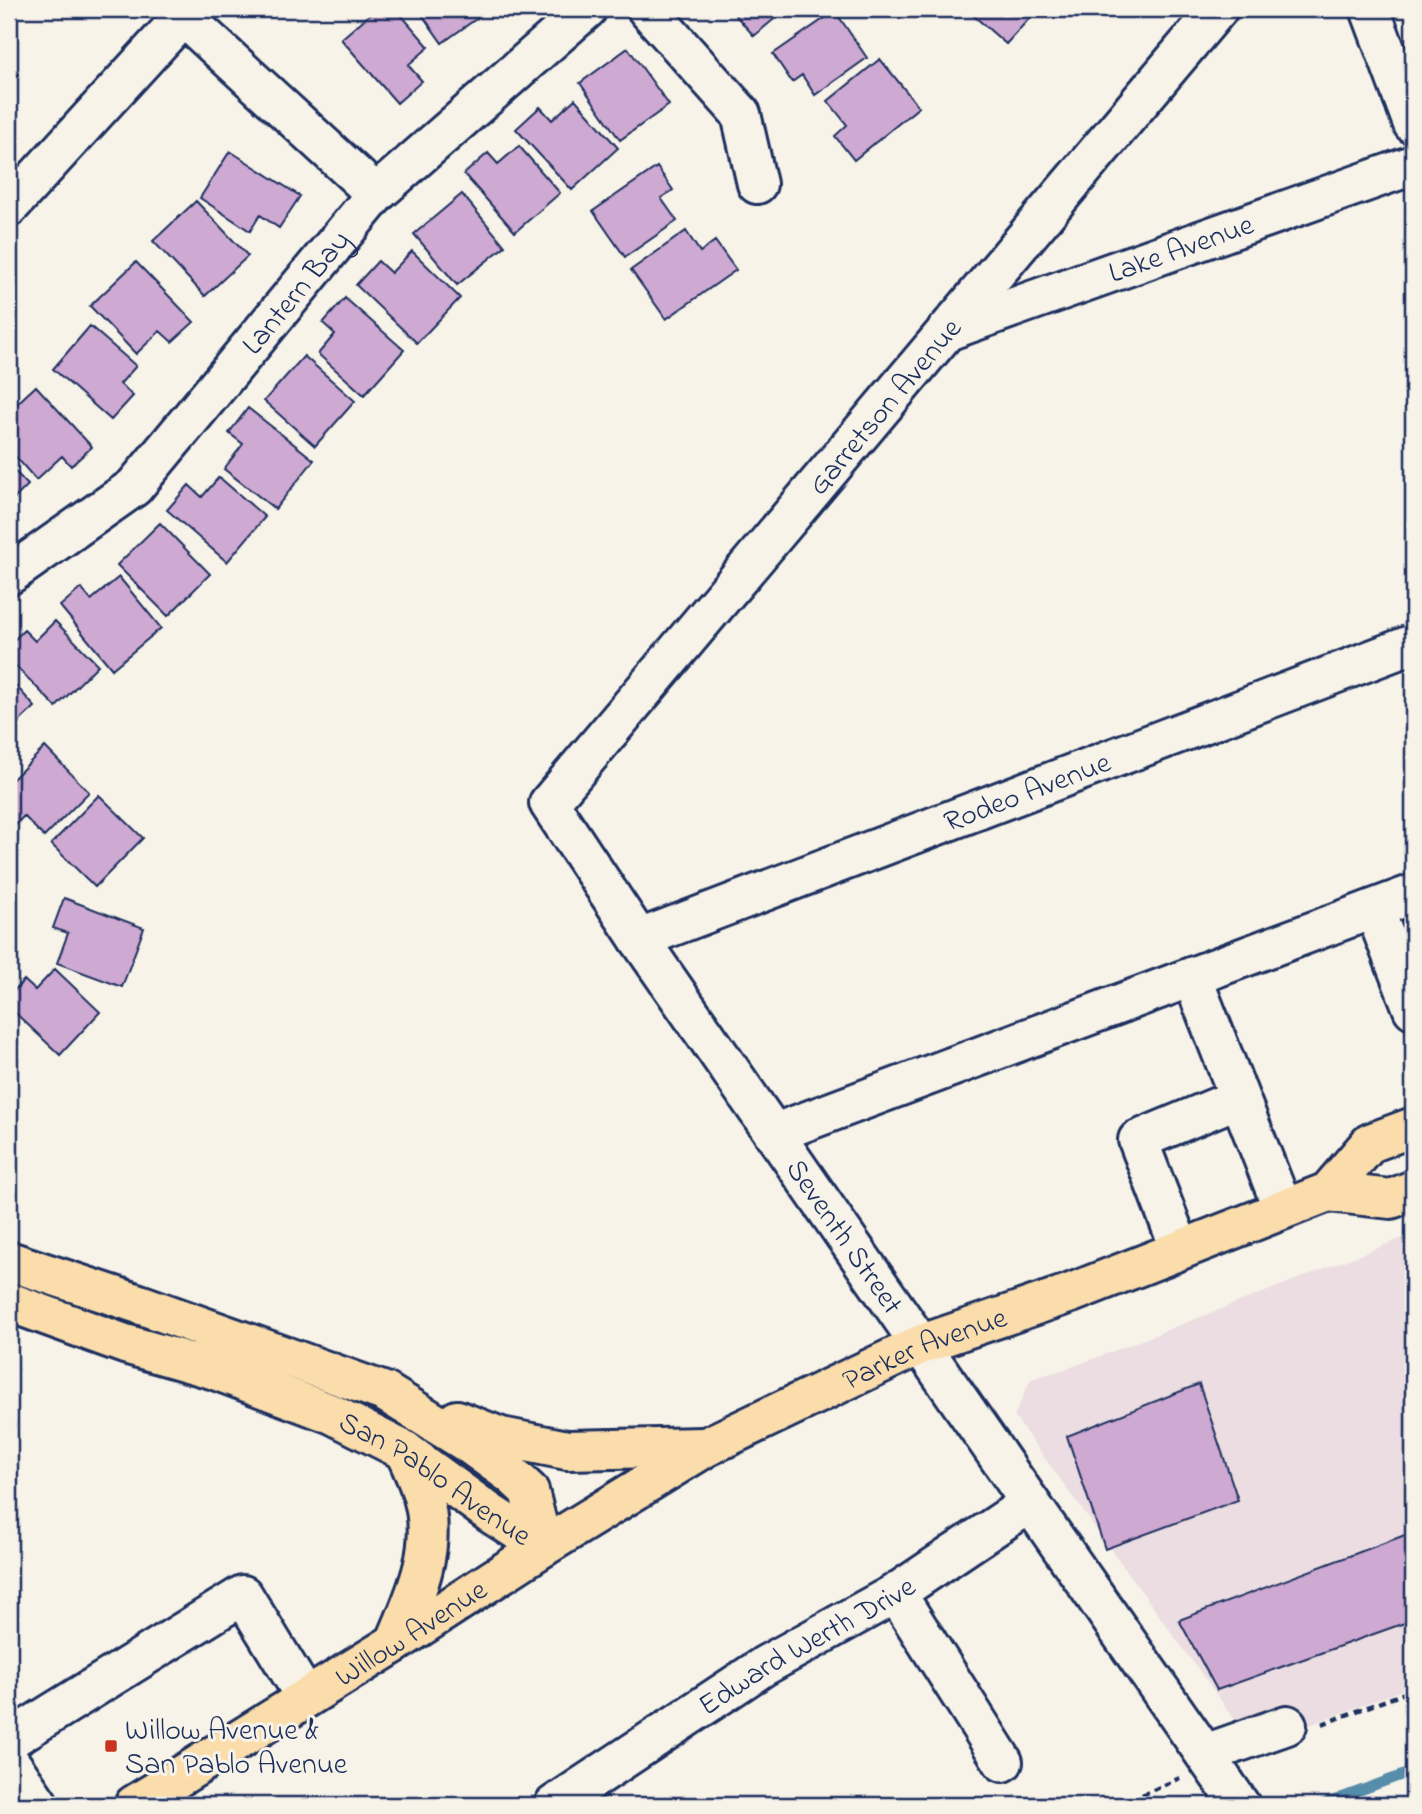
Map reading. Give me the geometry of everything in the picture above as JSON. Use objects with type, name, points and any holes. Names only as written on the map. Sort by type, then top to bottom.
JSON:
[{"type":"main road","name":"Parker Avenue","points":[[1328,1192],[1370,1143],[1413,1127]]},
{"type":"main road","name":"Parker Avenue","points":[[543,1547],[706,1447],[922,1344],[1071,1293],[1328,1192],[1391,1199],[1413,1190]]},
{"type":"main road","name":"San Pablo Avenue","points":[[9,1261],[139,1304],[385,1392],[469,1444],[512,1475],[529,1491],[543,1547]]},
{"type":"main road","name":"San Pablo Avenue","points":[[9,1302],[125,1344],[212,1369],[332,1414],[405,1451],[490,1513],[543,1547]]},
{"type":"main road","points":[[385,1392],[500,1437],[567,1450],[706,1447]]},
{"type":"main road","points":[[395,1643],[419,1587],[427,1556],[428,1525],[423,1497],[405,1451]]},
{"type":"main road","name":"Willow Avenue","points":[[134,1805],[395,1643],[543,1547]]},
{"type":"street","name":"Lantern Bay","points":[[9,575],[134,487],[376,194],[587,9]]},
{"type":"street","points":[[647,9],[741,114],[757,184]]},
{"type":"street","name":"Garretson Avenue","points":[[549,803],[1218,9]]},
{"type":"street","points":[[1370,9],[1413,124]]},
{"type":"street","points":[[9,207],[183,11],[376,194]]},
{"type":"street","name":"Lake Avenue","points":[[947,331],[1413,165]]},
{"type":"street","name":"Rodeo Avenue","points":[[639,939],[1413,644]]},
{"type":"street","name":"Seventh Street","points":[[549,803],[639,939],[1234,1796]]},
{"type":"street","points":[[775,1133],[1413,894]]},
{"type":"street","points":[[1374,909],[1413,1009]]},
{"type":"street","points":[[1192,977],[1283,1209]]},
{"type":"street","points":[[1180,1249],[1138,1140],[1240,1098]]},
{"type":"street","name":"Edward Werth Drive","points":[[578,1799],[764,1666],[896,1593],[1030,1503]]},
{"type":"street","points":[[896,1593],[1003,1762]]},
{"type":"street","points":[[9,1740],[243,1595],[306,1698]]},
{"type":"street","points":[[1205,1754],[1287,1725]]},
{"type":"street","points":[[9,1761],[39,1805]]},
{"type":"shaded area","points":[[1413,1234],[1413,1686],[1254,1746],[1014,1416],[1031,1379],[1075,1366]]},
{"type":"building","points":[[376,9],[396,9],[429,47],[408,65],[422,81],[397,103],[341,39]]},
{"type":"building","points":[[418,9],[490,9],[442,43]]},
{"type":"building","points":[[730,9],[786,9],[754,36]]},
{"type":"building","points":[[966,9],[1038,9],[1006,44]]},
{"type":"building","points":[[835,11],[867,58],[815,95],[802,75],[792,82],[773,54]]},
{"type":"building","points":[[628,48],[669,105],[620,140],[580,83]]},
{"type":"building","points":[[880,59],[919,107],[854,160],[835,136],[847,125],[828,101]]},
{"type":"building","points":[[575,99],[618,148],[572,190],[516,129],[540,107],[552,120]]},
{"type":"building","points":[[519,146],[560,193],[515,232],[464,174],[488,153],[498,164]]},
{"type":"building","points":[[230,151],[300,196],[279,228],[260,215],[250,231],[200,198]]},
{"type":"building","points":[[657,167],[673,190],[661,198],[677,221],[625,257],[593,211]]},
{"type":"building","points":[[462,194],[505,246],[457,285],[414,234]]},
{"type":"building","points":[[196,201],[248,256],[205,296],[153,241]]},
{"type":"building","points":[[686,231],[700,252],[715,241],[736,270],[666,319],[631,270]]},
{"type":"building","points":[[412,251],[460,298],[417,343],[356,285],[378,261],[391,273]]},
{"type":"building","points":[[136,262],[194,322],[172,342],[160,331],[136,354],[90,306]]},
{"type":"building","points":[[345,298],[404,350],[364,395],[318,354],[335,334],[323,323]]},
{"type":"building","points":[[90,326],[136,366],[120,384],[133,396],[111,420],[53,369]]},
{"type":"building","points":[[304,356],[355,401],[315,446],[264,401]]},
{"type":"building","points":[[36,386],[92,447],[71,466],[62,456],[36,480],[9,449],[9,411]]},
{"type":"building","points":[[248,408],[314,460],[275,509],[224,469],[243,444],[229,433]]},
{"type":"building","points":[[9,465],[28,485],[9,504]]},
{"type":"building","points":[[219,477],[265,517],[227,562],[167,510],[189,485],[202,497]]},
{"type":"building","points":[[160,523],[210,574],[168,616],[117,565]]},
{"type":"building","points":[[119,577],[161,628],[112,669],[60,606],[81,588],[91,600]]},
{"type":"building","points":[[55,621],[98,665],[56,707],[9,659],[9,645],[24,630],[35,641]]},
{"type":"building","points":[[9,678],[35,707],[9,731]]},
{"type":"building","points":[[45,747],[89,792],[44,837],[24,816],[9,831],[9,783]]},
{"type":"building","points":[[99,795],[143,838],[95,887],[51,844]]},
{"type":"building","points":[[64,898],[144,928],[122,987],[57,963],[68,933],[53,928]]},
{"type":"building","points":[[55,969],[100,1012],[60,1055],[9,1007],[9,996],[24,980],[35,990]]},
{"type":"building","points":[[1199,1384],[1238,1500],[1105,1549],[1067,1436]]},
{"type":"building","points":[[1413,1532],[1413,1620],[1217,1690],[1179,1620]]},
{"type":"waterway","points":[[1321,1805],[1413,1771]]},
{"type":"place","name":"Willow Avenue & San Pablo Avenue","points":[[111,1746]]}]
